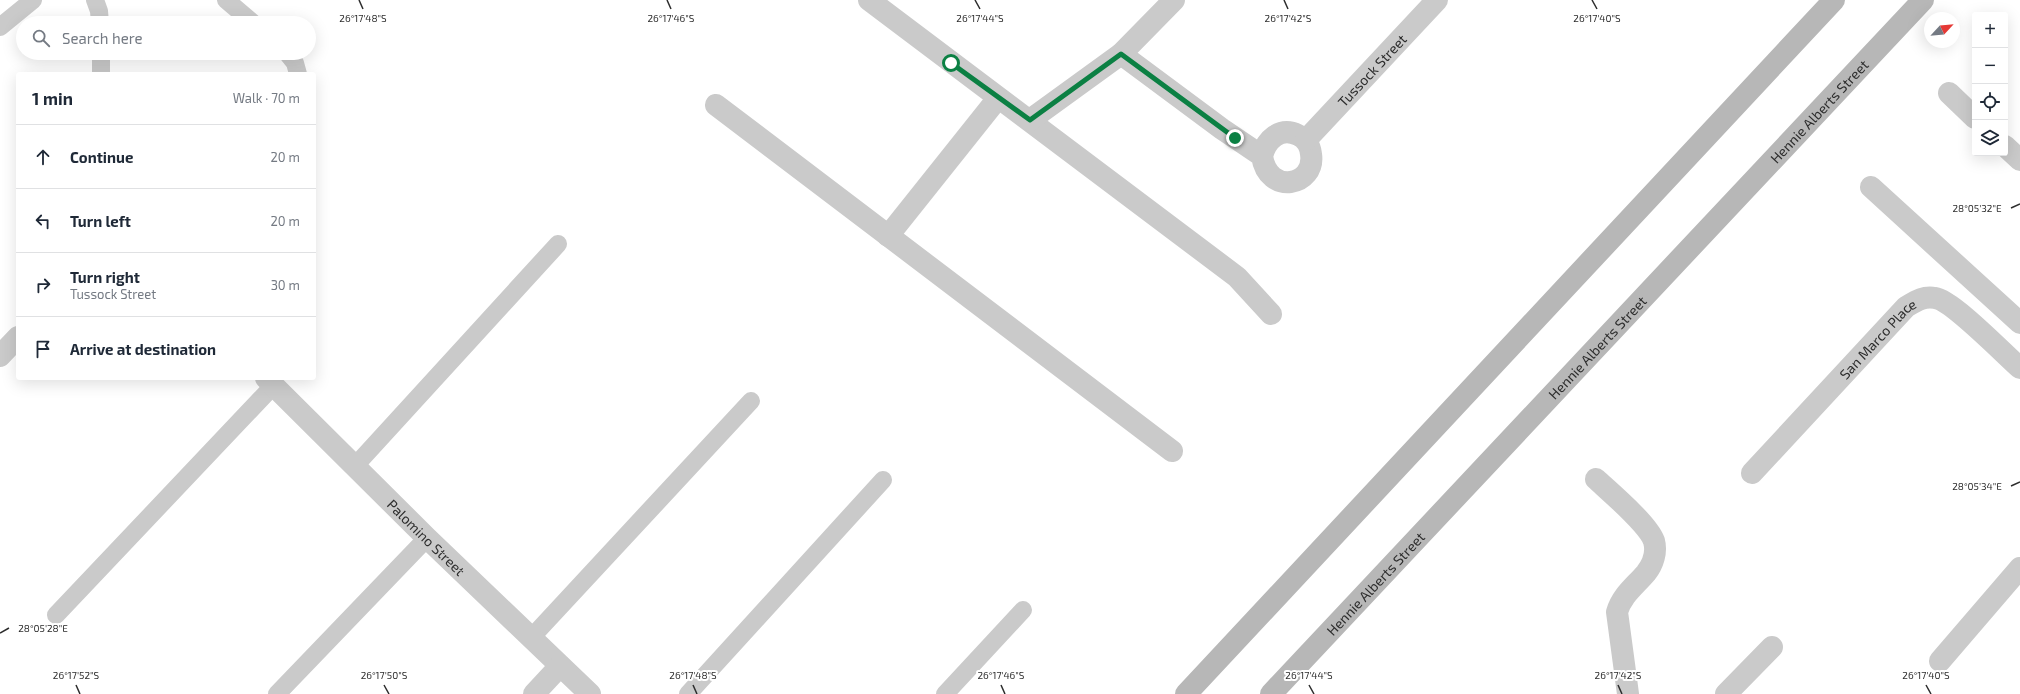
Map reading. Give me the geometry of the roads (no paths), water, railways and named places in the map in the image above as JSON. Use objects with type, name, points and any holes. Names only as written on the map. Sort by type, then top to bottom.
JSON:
[{"type":"street","points":[[869,0],[1237,277],[1271,314]]},
{"type":"street","name":"Tussock Street","points":[[1306,140],[1437,0]]},
{"type":"street","points":[[1186,694],[1834,0]]},
{"type":"street","name":"Hennie Alberts Street","points":[[1272,694],[1923,0]]},
{"type":"street","points":[[1030,120],[1121,54],[1172,1]]},
{"type":"street","points":[[1121,54],[1222,129],[1262,156]]},
{"type":"street","points":[[1949,93],[1972,115]]},
{"type":"street","points":[[888,236],[998,98]]},
{"type":"street","points":[[716,105],[1172,451]]},
{"type":"street","points":[[1288,132],[1297,134],[1306,140],[1312,159],[1310,168],[1304,176],[1296,181],[1286,182],[1272,177],[1263,166],[1262,156],[1264,146],[1270,139],[1278,134],[1288,132]]},
{"type":"street","points":[[2008,149],[2020,160]]},
{"type":"street","points":[[1871,187],[2020,323]]},
{"type":"street","name":"San Marco Place","points":[[1752,474],[1906,307],[1920,298],[1936,298],[1950,306],[2020,368]]},
{"type":"street","points":[[0,356],[16,339]]},
{"type":"street","name":"Palomino Street","points":[[270,382],[428,538],[590,694]]},
{"type":"street","points":[[1596,479],[1646,528],[1654,542],[1655,558],[1647,572],[1620,602],[1617,612],[1628,694]]},
{"type":"street","points":[[1940,661],[2020,568]]},
{"type":"street","points":[[1726,694],[1772,647]]},
{"type":"street","points":[[534,694],[560,666]]},
{"type":"lane","points":[[0,28],[33,0]]},
{"type":"lane","points":[[95,0],[99,16]]},
{"type":"lane","points":[[226,0],[245,16]]},
{"type":"lane","points":[[100,60],[101,72]]},
{"type":"lane","points":[[292,60],[295,63],[297,72]]},
{"type":"lane","points":[[355,466],[558,244]]},
{"type":"lane","points":[[56,615],[270,382]]},
{"type":"lane","points":[[531,638],[751,401]]},
{"type":"lane","points":[[688,694],[883,480]]},
{"type":"lane","points":[[277,694],[428,538]]},
{"type":"lane","points":[[945,694],[1023,610]]}]
